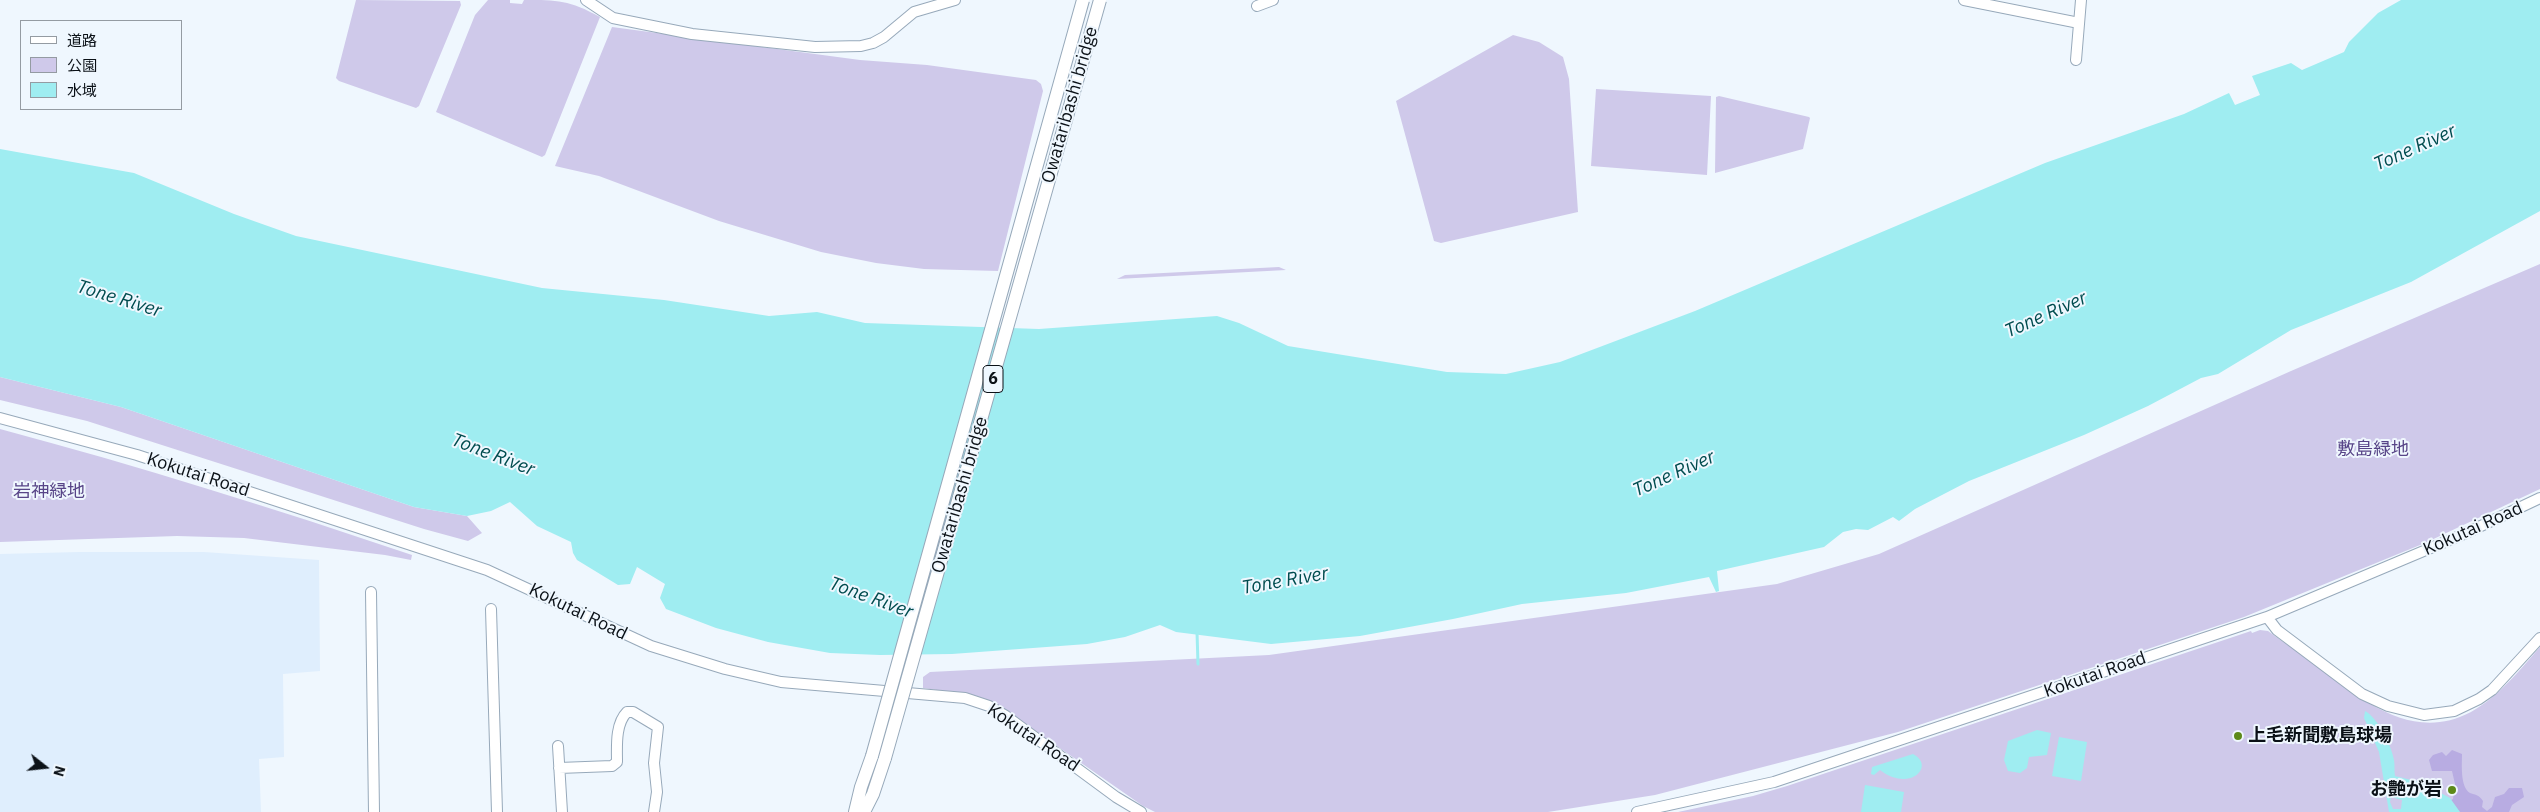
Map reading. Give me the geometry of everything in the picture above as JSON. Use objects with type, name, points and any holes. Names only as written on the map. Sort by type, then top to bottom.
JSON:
[{"type":"main road","name":"Owataribashi bridge","points":[[855,812],[1083,0]]},
{"type":"main road","name":"Owataribashi bridge","points":[[864,812],[873,794],[885,758],[1100,0]]},
{"type":"street","points":[[586,0],[613,18],[692,34],[815,47],[861,46],[873,43],[884,37],[914,12],[955,0]]},
{"type":"street","points":[[1257,6],[1273,0]]},
{"type":"street","points":[[1964,0],[2006,4],[2079,23]]},
{"type":"street","points":[[2076,60],[2081,0]]},
{"type":"street","name":"Kokutai Road","points":[[0,418],[137,455],[487,570],[651,646],[717,667],[781,682],[948,696],[965,698],[989,706],[1006,716],[1116,797],[1141,812]]},
{"type":"street","name":"Kokutai Road","points":[[1637,812],[1774,782],[2267,617],[2464,534],[2540,498]]},
{"type":"street","points":[[371,592],[374,812]]},
{"type":"street","points":[[491,609],[497,812]]},
{"type":"street","points":[[2267,617],[2277,630],[2362,694],[2388,706],[2424,715],[2454,711],[2479,700],[2492,690],[2540,638]]},
{"type":"street","points":[[560,768],[612,766],[617,762],[617,741],[623,716],[627,712],[633,712],[658,727],[654,763],[657,792],[654,812]]},
{"type":"street","points":[[558,746],[562,812]]},
{"type":"shaded area","points":[[204,552],[319,560],[320,671],[283,674],[284,757],[259,759],[261,812],[0,812],[0,554]]},
{"type":"shaded area","points":[[2452,750],[2462,754],[2462,775],[2467,790],[2483,801],[2482,807],[2487,811],[2492,807],[2495,797],[2504,794],[2509,788],[2522,788],[2524,797],[2512,805],[2509,812],[2450,812],[2448,802],[2453,799],[2455,784],[2452,771],[2432,771],[2429,760],[2433,755],[2442,752],[2446,756]]},
{"type":"green space","points":[[356,0],[460,1],[461,5],[419,106],[416,108],[339,81],[336,78]]},
{"type":"green space","points":[[488,0],[510,0],[510,3],[522,4],[524,0],[563,2],[580,7],[600,17],[545,155],[542,157],[436,112],[475,15]]},
{"type":"green space","points":[[612,27],[860,60],[927,65],[1036,80],[1041,84],[1043,91],[998,271],[924,269],[876,263],[821,252],[719,221],[599,176],[555,166]]},
{"type":"green space","points":[[1513,35],[1539,42],[1563,57],[1569,79],[1578,212],[1441,243],[1434,241],[1396,101]]},
{"type":"green space","points":[[1596,89],[1711,96],[1707,175],[1591,166]]},
{"type":"green space","points":[[1719,96],[1809,117],[1803,149],[1715,173],[1716,97]]},
{"type":"green space","name":"敷島緑地","points":[[2540,264],[2540,489],[2425,543],[2244,617],[1898,732],[1655,795],[1548,812],[1155,812],[1143,806],[995,703],[976,696],[923,688],[923,677],[930,672],[1269,655],[1777,584],[1879,554],[2291,371]]},
{"type":"green space","points":[[1279,267],[1286,270],[1117,279],[1125,275]]},
{"type":"green space","points":[[0,377],[121,407],[414,507],[467,516],[482,533],[468,541],[424,529],[87,421],[0,400]]},
{"type":"green space","name":"岩神緑地","points":[[0,429],[156,473],[259,505],[412,555],[411,560],[385,555],[244,538],[177,536],[0,542]]},
{"type":"green space","points":[[2260,630],[2268,631],[2370,704],[2408,720],[2428,723],[2449,720],[2481,706],[2525,665],[2540,647],[2540,812],[1678,812],[1753,796],[1787,786],[2251,631],[2252,633]]},
{"type":"water","name":"Tone River","points":[[2401,0],[2540,0],[2540,211],[2411,282],[2291,330],[2218,374],[2201,378],[2148,406],[2084,435],[1969,481],[1915,509],[1899,521],[1893,517],[1868,530],[1856,529],[1843,532],[1824,547],[1717,571],[1719,591],[1716,592],[1709,577],[1626,593],[1522,604],[1360,636],[1271,644],[1176,632],[1160,625],[1125,637],[1087,644],[952,654],[880,655],[830,653],[768,642],[716,628],[666,609],[660,598],[665,584],[637,567],[630,584],[618,585],[577,560],[573,553],[571,542],[537,526],[510,502],[491,511],[467,516],[414,507],[121,407],[0,377],[0,149],[134,173],[234,214],[296,236],[542,288],[664,300],[769,316],[817,312],[865,323],[1039,329],[1217,316],[1239,323],[1288,346],[1447,372],[1506,374],[1560,362],[1695,311],[2045,163],[2184,114],[2229,93],[2235,105],[2260,95],[2252,76],[2291,63],[2302,70],[2344,52],[2349,42],[2378,13]]},
{"type":"water","points":[[2365,711],[2375,720],[2384,733],[2393,754],[2395,776],[2427,784],[2438,782],[2439,792],[2450,798],[2460,812],[2389,812],[2379,752],[2364,718]],"holes":[[[2391,797],[2402,800],[2401,809],[2393,809],[2390,802]]]},
{"type":"water","points":[[2037,730],[2051,733],[2047,755],[2029,757],[2027,768],[2020,773],[2008,771],[2004,760],[2008,741]]},
{"type":"water","points":[[2059,737],[2087,742],[2081,781],[2052,776]]},
{"type":"water","points":[[1913,754],[1922,765],[1921,770],[1910,778],[1901,779],[1880,770],[1874,775],[1871,774],[1872,767]]},
{"type":"water","points":[[1865,785],[1904,792],[1901,812],[1861,812]]},
{"type":"waterway","points":[[1197,632],[1198,664]]},
{"type":"place","name":"上毛新聞敷島球場","points":[[2238,736]]},
{"type":"place","name":"お艶が岩","points":[[2452,790]]}]
